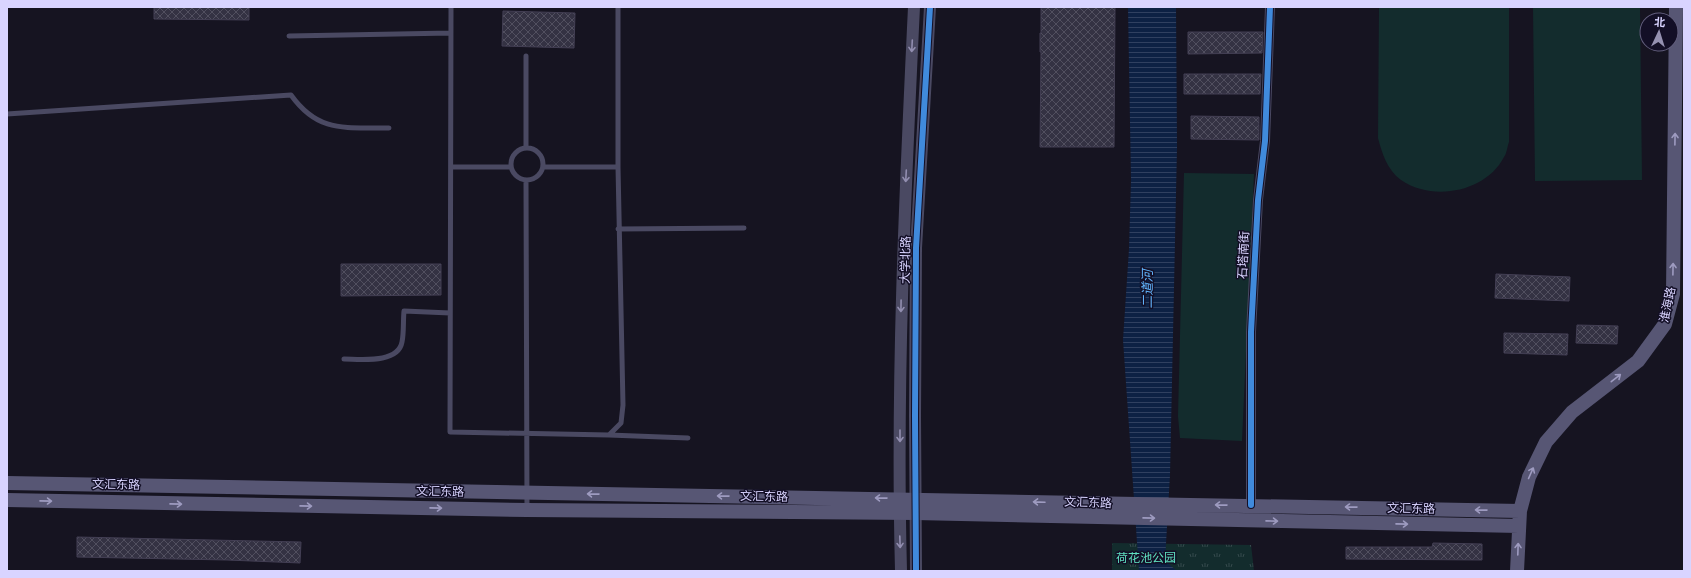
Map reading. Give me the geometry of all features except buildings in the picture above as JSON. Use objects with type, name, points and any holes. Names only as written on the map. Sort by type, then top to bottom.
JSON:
[{"type":"main road","name":"淮海路","points":[[1517,571],[1518,526],[1520,511],[1529,477],[1546,442],[1572,412],[1638,362],[1666,324],[1672,294],[1680,66],[1676,7]]},
{"type":"main road","name":"文汇东路","points":[[7,483],[527,493],[900,498],[1120,511],[1177,519],[1518,526]]},
{"type":"main road","name":"文汇东路","points":[[7,500],[527,510],[915,514],[1120,511],[1176,504],[1520,511]]},
{"type":"street","name":"大学北路","points":[[901,571],[899,513],[902,243],[914,7]]},
{"type":"street","name":"大学北路","points":[[916,571],[916,248],[930,7]]},
{"type":"street","name":"石塔南街","points":[[1251,505],[1251,332],[1258,200],[1265,141],[1270,7]]},
{"type":"lane","points":[[451,7],[450,432],[688,438]]},
{"type":"lane","points":[[609,435],[621,422],[624,405],[618,229],[618,7]]},
{"type":"lane","points":[[289,36],[451,33]]},
{"type":"lane","points":[[526,56],[526,148]]},
{"type":"lane","points":[[7,114],[291,95],[300,108],[312,118],[333,127],[389,128]]},
{"type":"lane","points":[[526,148],[532,149],[540,156],[543,167],[537,176],[526,180],[516,176],[510,167],[512,156],[521,149],[526,148]]},
{"type":"lane","points":[[451,167],[510,167]]},
{"type":"lane","points":[[543,167],[618,167]]},
{"type":"lane","points":[[526,180],[527,510]]},
{"type":"lane","points":[[618,229],[744,228]]},
{"type":"lane","points":[[344,359],[379,359],[394,355],[402,344],[404,311],[450,313]]},
{"type":"green space","points":[[1379,7],[1509,7],[1509,142],[1506,154],[1496,169],[1485,178],[1458,190],[1443,192],[1428,191],[1414,187],[1401,180],[1392,171],[1383,155],[1378,138]]},
{"type":"green space","points":[[1533,7],[1640,7],[1639,52],[1641,52],[1642,180],[1535,181]]},
{"type":"green space","points":[[1184,173],[1254,174],[1242,441],[1180,438],[1178,416]]},
{"type":"green space","name":"荷花池公园","points":[[1112,543],[1251,545],[1254,571],[1112,571]]},
{"type":"water","name":"二道河","points":[[1128,7],[1176,7],[1177,147],[1170,475],[1165,561],[1177,571],[1139,571],[1123,340],[1129,249],[1131,180]]},
{"type":"cycle path","points":[[916,571],[916,248],[930,7]]},
{"type":"cycle path","points":[[1251,505],[1251,332],[1258,200],[1265,141],[1270,7]]}]
